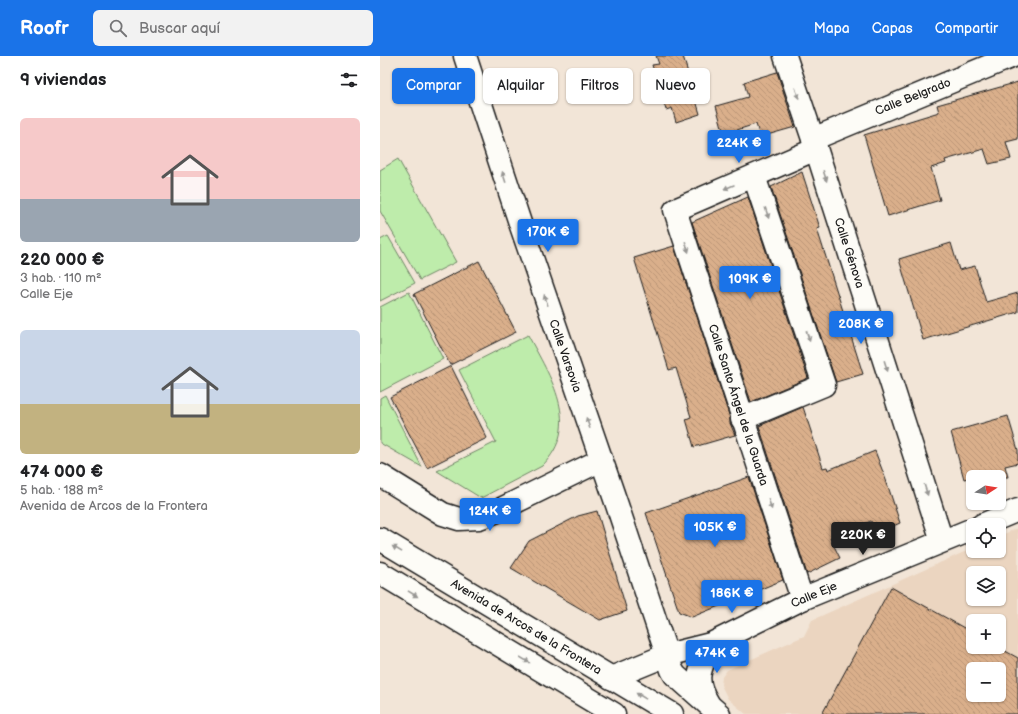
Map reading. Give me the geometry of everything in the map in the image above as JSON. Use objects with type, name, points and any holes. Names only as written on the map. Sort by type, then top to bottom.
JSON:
[{"type":"street","name":"Calle Varsovia","points":[[465,56],[520,223],[667,655]]},
{"type":"street","name":"Calle Génova","points":[[785,56],[942,542]]},
{"type":"street","name":"Calle Belgrado","points":[[675,210],[754,176],[814,144],[1013,56]]},
{"type":"street","points":[[742,418],[824,385],[754,176]]},
{"type":"street","name":"Calle Santo Ángel de la Guarda","points":[[675,210],[802,599]]},
{"type":"street","points":[[380,475],[444,514],[459,519],[479,518],[495,512],[601,460]]},
{"type":"street","points":[[999,518],[1018,510]]},
{"type":"street","name":"Calle Eje","points":[[611,678],[667,655],[711,644],[802,599],[966,532]]},
{"type":"street","name":"Avenida de Arcos de la Frontera","points":[[380,539],[672,714]]},
{"type":"street","points":[[380,574],[614,714]]},
{"type":"street","points":[[711,644],[699,677],[699,685],[701,692],[715,710]]},
{"type":"street","points":[[667,655],[675,675],[715,710]]},
{"type":"shaded area","points":[[1018,528],[1018,714],[746,714],[728,699],[721,685],[722,677],[727,670],[804,636],[812,620],[966,551],[966,558],[1006,558],[1006,533]]},
{"type":"green space","points":[[398,159],[456,262],[420,280],[380,211],[380,170]]},
{"type":"green space","points":[[388,236],[415,283],[380,301],[380,240]]},
{"type":"green space","points":[[409,292],[443,359],[380,392],[380,307]]},
{"type":"green space","points":[[528,335],[553,384],[559,401],[561,418],[560,434],[554,450],[542,466],[481,498],[437,471],[496,442],[459,370]]},
{"type":"green space","points":[[385,395],[422,467],[380,443],[380,398]]},
{"type":"building","points":[[656,56],[683,56],[687,68],[653,68],[652,65],[659,64]]},
{"type":"building","points":[[777,72],[795,127],[760,137],[756,124],[724,134],[716,106],[748,97],[744,82]]},
{"type":"building","points":[[1018,82],[1018,139],[1006,142],[1011,159],[989,164],[984,149],[945,160],[946,163],[931,168],[940,200],[888,216],[864,135],[939,112],[937,105]]},
{"type":"building","points":[[664,104],[697,104],[700,114],[676,122],[672,108],[666,110]]},
{"type":"building","points":[[802,172],[820,228],[817,229],[863,374],[836,382],[771,187]]},
{"type":"building","points":[[748,197],[808,378],[751,402],[692,222]]},
{"type":"building","points":[[951,243],[959,270],[975,266],[986,302],[1018,293],[1018,312],[923,340],[899,259]]},
{"type":"building","points":[[674,246],[735,435],[694,447],[686,419],[691,417],[676,368],[669,370],[634,258]]},
{"type":"building","points":[[479,261],[516,332],[450,365],[414,294]]},
{"type":"building","points":[[451,366],[487,438],[427,468],[390,397]]},
{"type":"building","points":[[803,407],[823,468],[827,467],[828,470],[875,451],[900,523],[875,534],[871,521],[830,538],[840,558],[807,574],[759,426]]},
{"type":"building","points":[[1008,416],[1018,450],[1018,463],[1005,466],[1008,477],[1006,477],[1006,470],[966,470],[966,478],[964,479],[951,432]]},
{"type":"building","points":[[749,477],[783,580],[692,617],[679,612],[646,513]]},
{"type":"building","points":[[597,511],[627,611],[600,620],[511,568],[529,541],[578,516]]},
{"type":"building","points":[[891,587],[966,629],[966,654],[1006,654],[1006,651],[1018,658],[1018,714],[822,714]]}]
